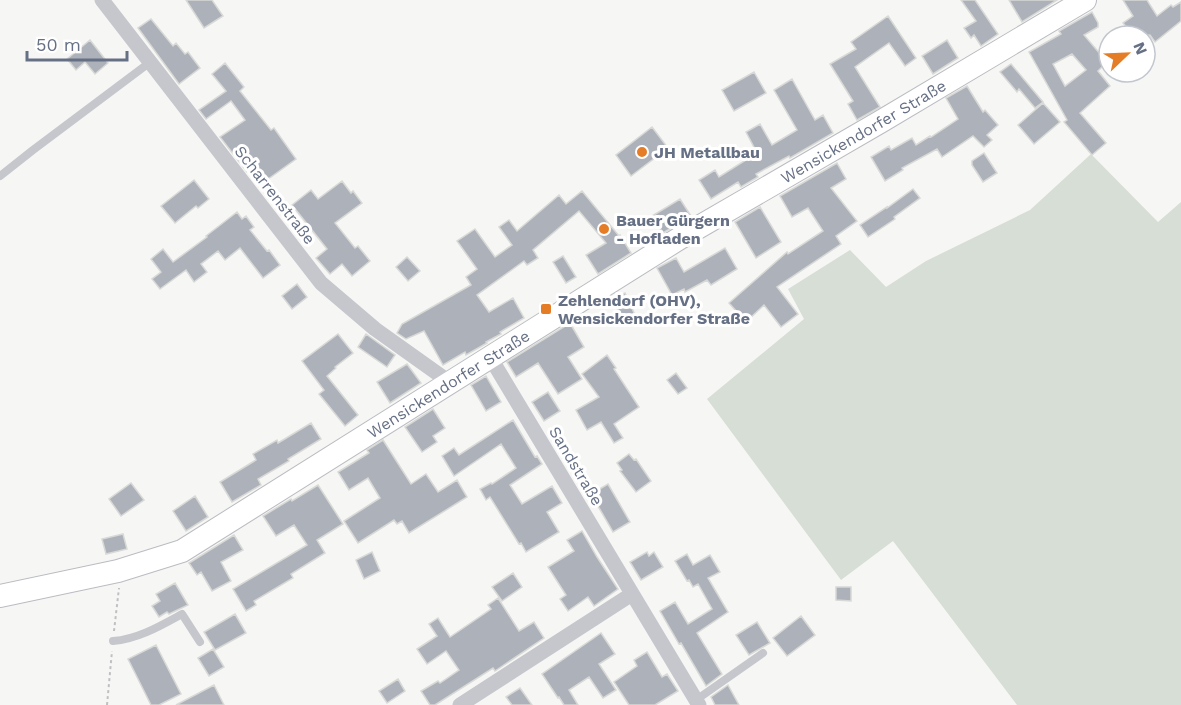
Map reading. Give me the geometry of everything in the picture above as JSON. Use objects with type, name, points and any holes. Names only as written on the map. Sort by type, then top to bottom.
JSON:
[{"type":"main road","name":"Wensickendorfer Straße","points":[[0,596],[118,572],[182,551],[680,238],[880,123],[1085,0]]},
{"type":"street","name":"Scharrenstraße","points":[[102,0],[321,283],[375,329],[441,376],[446,384]]},
{"type":"street","name":"Sandstraße","points":[[490,357],[697,702]]},
{"type":"street","points":[[460,705],[632,594]]},
{"type":"lane","points":[[0,176],[149,63]]},
{"type":"lane","points":[[113,641],[127,640],[182,614],[200,642]]},
{"type":"lane","points":[[697,702],[764,652]]},
{"type":"shaded area","points":[[1091,154],[1158,222],[1181,202],[1181,705],[1017,705],[893,541],[841,580],[707,399],[804,319],[788,289],[850,250],[886,287],[926,261],[1030,210]]},
{"type":"building","points":[[186,0],[212,0],[223,16],[204,28]]},
{"type":"building","points":[[961,0],[975,0],[998,34],[981,46],[974,35],[971,38],[964,28],[976,21]]},
{"type":"building","points":[[1009,0],[1057,0],[1022,22]]},
{"type":"building","points":[[1123,0],[1147,0],[1157,16],[1171,5],[1173,7],[1181,2],[1181,21],[1157,40],[1157,24],[1123,23],[1133,16]]},
{"type":"building","points":[[1092,12],[1098,23],[1097,28],[1084,35],[1097,50],[1097,84],[1110,86],[1080,113],[1106,143],[1092,155],[1064,122],[1067,120],[1029,52],[1061,34],[1059,31]],"holes":[[[1072,54],[1086,70],[1065,86],[1053,64]]]},
{"type":"building","points":[[888,16],[916,58],[905,66],[889,43],[855,67],[880,107],[857,120],[848,104],[853,101],[830,64],[856,49],[851,42]]},
{"type":"building","points":[[151,19],[173,46],[176,43],[185,54],[188,52],[200,68],[179,84],[138,28]]},
{"type":"building","points":[[90,40],[108,63],[95,74],[85,62],[76,70],[67,59]]},
{"type":"building","points":[[947,40],[958,58],[933,74],[922,56]]},
{"type":"building","points":[[225,63],[244,87],[240,91],[271,130],[274,128],[296,159],[264,182],[254,167],[247,172],[220,137],[245,120],[231,101],[206,119],[199,110],[226,91],[212,74]]},
{"type":"building","points":[[1011,64],[1043,102],[1035,108],[1000,72]]},
{"type":"building","points":[[754,72],[766,93],[734,111],[722,90]]},
{"type":"building","points":[[792,79],[815,120],[823,115],[833,133],[790,158],[789,156],[756,174],[758,177],[741,187],[738,182],[711,199],[699,180],[715,170],[719,177],[757,153],[746,132],[760,124],[772,145],[797,130],[774,90]]},
{"type":"building","points":[[967,86],[983,112],[985,110],[998,125],[987,135],[992,140],[984,147],[973,136],[942,157],[937,149],[902,168],[903,170],[885,181],[871,157],[889,146],[891,150],[912,138],[916,145],[958,119],[946,98]]},
{"type":"building","points":[[1043,103],[1060,122],[1034,144],[1018,125]]},
{"type":"building","name":"JH Metallbau","points":[[652,127],[668,148],[631,176],[616,155]]},
{"type":"building","points":[[984,153],[997,173],[983,182],[972,165],[972,161]]},
{"type":"building","points":[[837,163],[846,179],[831,188],[857,221],[836,236],[841,244],[777,287],[798,314],[781,327],[764,305],[746,322],[729,303],[787,252],[788,254],[823,231],[808,208],[792,217],[780,196]]},
{"type":"building","points":[[194,180],[209,199],[175,223],[161,206]]},
{"type":"building","points":[[342,181],[362,203],[335,223],[355,248],[358,246],[370,261],[352,276],[342,264],[330,274],[316,258],[327,249],[292,205],[311,190],[318,199]]},
{"type":"building","points":[[913,189],[920,198],[894,217],[895,219],[868,237],[860,225]]},
{"type":"building","points":[[582,191],[620,235],[631,253],[598,274],[586,255],[606,243],[579,211],[533,250],[538,258],[527,265],[524,261],[477,295],[489,312],[513,298],[524,318],[500,332],[501,334],[466,355],[465,352],[443,365],[424,331],[406,339],[397,333],[402,324],[471,285],[466,277],[477,269],[457,241],[475,229],[495,257],[512,245],[499,227],[509,220],[517,231],[559,195],[566,204]]},
{"type":"building","points":[[680,199],[691,216],[663,233],[652,216]]},
{"type":"building","points":[[760,207],[781,242],[756,258],[735,222]]},
{"type":"building","points":[[237,212],[242,219],[246,216],[254,227],[250,230],[280,265],[263,278],[240,248],[225,260],[218,251],[201,264],[207,272],[194,282],[186,270],[160,289],[152,279],[161,272],[151,259],[163,249],[173,262]]},
{"type":"building","points":[[725,248],[737,269],[711,285],[707,280],[685,292],[684,289],[672,295],[657,268],[676,258],[684,272]]},
{"type":"building","points":[[563,256],[576,277],[566,283],[553,262]]},
{"type":"building","points":[[407,257],[420,271],[408,281],[396,267]]},
{"type":"building","points":[[297,284],[307,297],[292,309],[282,296]]},
{"type":"building","points":[[625,293],[635,315],[624,322],[613,298]]},
{"type":"building","points":[[570,323],[584,347],[568,357],[582,379],[558,394],[538,363],[516,377],[507,362]]},
{"type":"building","points":[[338,334],[353,353],[327,376],[358,415],[345,426],[319,394],[324,390],[302,361]]},
{"type":"building","points":[[366,334],[395,355],[387,367],[358,347]]},
{"type":"building","points":[[607,355],[639,407],[614,424],[623,438],[614,443],[601,422],[587,430],[576,410],[599,397],[582,374]]},
{"type":"building","points":[[407,364],[421,383],[390,403],[377,382]]},
{"type":"building","points":[[676,373],[687,388],[678,394],[667,380]]},
{"type":"building","points":[[486,376],[501,402],[486,411],[471,385]]},
{"type":"building","points":[[548,392],[560,411],[544,421],[532,402]]},
{"type":"building","points":[[433,409],[445,428],[433,436],[437,442],[422,452],[405,427]]},
{"type":"building","points":[[513,420],[535,457],[537,456],[542,464],[510,485],[522,504],[552,486],[562,503],[547,512],[559,532],[526,552],[490,497],[486,500],[480,489],[516,468],[501,444],[454,476],[442,456],[454,448],[459,455]]},
{"type":"building","points":[[311,423],[321,439],[258,479],[261,485],[232,502],[220,482],[256,460],[253,454],[277,440],[278,443]]},
{"type":"building","points":[[383,440],[411,484],[426,474],[438,492],[457,480],[467,497],[409,533],[402,521],[397,524],[394,520],[358,543],[344,521],[380,498],[368,478],[349,490],[338,472],[369,453],[367,450]]},
{"type":"building","points":[[629,454],[634,460],[636,459],[651,481],[636,492],[620,471],[622,470],[617,463]]},
{"type":"building","points":[[131,483],[144,500],[121,516],[109,499]]},
{"type":"building","points":[[608,484],[630,522],[613,532],[591,494]]},
{"type":"building","points":[[318,485],[343,524],[317,540],[325,553],[291,574],[293,578],[254,601],[256,605],[246,611],[233,589],[307,545],[294,525],[276,536],[263,516]]},
{"type":"building","points":[[195,496],[208,517],[186,531],[173,511]]},
{"type":"building","points":[[582,531],[618,589],[594,606],[588,597],[568,611],[560,599],[566,595],[548,567],[574,551],[567,540]]},
{"type":"building","points":[[123,534],[127,549],[106,554],[102,539]]},
{"type":"building","points":[[234,535],[243,550],[221,562],[231,581],[212,591],[201,572],[197,575],[189,563]]},
{"type":"building","points":[[372,552],[380,571],[364,579],[356,560]]},
{"type":"building","points":[[647,552],[649,556],[654,552],[663,567],[641,580],[630,562]]},
{"type":"building","points":[[687,554],[693,565],[710,555],[720,572],[708,578],[728,612],[697,633],[722,674],[706,686],[660,611],[675,602],[688,624],[712,609],[698,584],[693,587],[689,580],[687,581],[675,561]]},
{"type":"building","points":[[513,573],[522,587],[502,601],[492,587]]},
{"type":"building","points":[[175,583],[188,605],[159,617],[152,606],[160,601],[156,594]]},
{"type":"building","points":[[836,587],[851,587],[851,601],[836,600]]},
{"type":"building","points":[[498,598],[519,631],[534,622],[544,638],[495,671],[493,668],[435,705],[430,705],[421,691],[438,681],[440,683],[459,670],[446,651],[427,664],[417,649],[437,636],[429,624],[438,618],[450,637],[491,609],[488,605]]},
{"type":"building","points":[[235,614],[246,633],[215,650],[204,632]]},
{"type":"building","points":[[801,616],[815,635],[787,656],[773,638]]},
{"type":"building","points":[[757,622],[770,643],[749,655],[736,635]]},
{"type":"building","points":[[601,633],[615,654],[599,664],[616,690],[603,698],[589,677],[569,690],[578,705],[564,705],[542,674]]},
{"type":"building","points":[[156,645],[181,694],[159,705],[151,705],[128,659]]},
{"type":"building","points":[[213,649],[224,667],[209,676],[198,658]]},
{"type":"building","points":[[647,652],[662,677],[667,674],[678,691],[655,705],[629,705],[614,682],[637,666],[634,660]]},
{"type":"building","points":[[398,679],[405,691],[387,703],[379,691]]},
{"type":"building","points":[[214,685],[224,705],[176,705]]},
{"type":"building","points":[[728,685],[739,705],[715,705],[711,697]]},
{"type":"building","points":[[520,688],[532,705],[512,705],[506,697]]},
{"type":"place","name":"JH Metallbau","points":[[642,152]]},
{"type":"place","name":"Bauer Gürgern - Hofladen","points":[[604,229]]},
{"type":"place","name":"Zehlendorf (OHV), Wensickendorfer Straße","points":[[546,309]]}]
